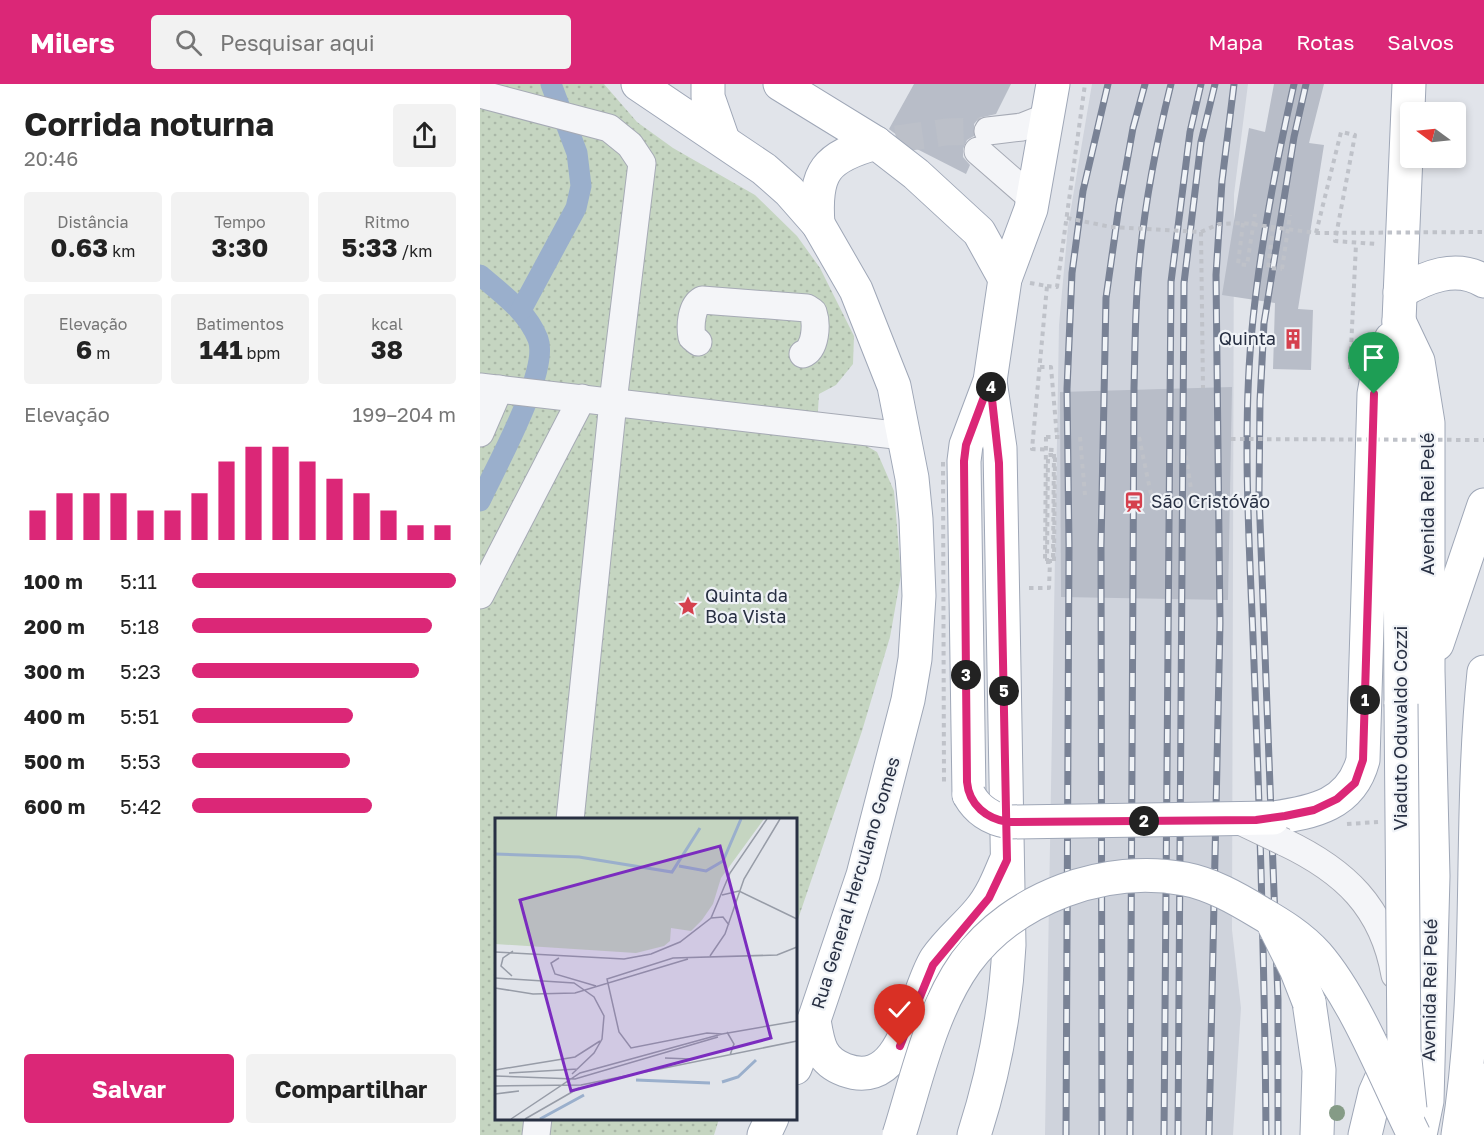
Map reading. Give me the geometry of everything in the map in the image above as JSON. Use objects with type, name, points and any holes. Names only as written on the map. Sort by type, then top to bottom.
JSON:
[{"type":"main road","name":"Rua General Herculano Gomes","points":[[638,84],[764,169],[789,191],[818,224],[856,290],[894,386],[912,478],[919,563],[915,659],[896,753],[866,864],[814,1020],[796,1065]]},
{"type":"main road","points":[[708,84],[710,105],[723,140]]},
{"type":"main road","points":[[780,84],[886,141],[916,174],[979,231],[1005,279]]},
{"type":"main road","points":[[1053,84],[1033,199],[1005,279],[990,381],[958,456],[967,782],[969,795],[976,806],[991,817],[1008,822],[1238,820],[1278,830],[1337,799],[1355,783],[1363,760],[1374,394],[1383,354],[1400,306],[1426,278],[1448,273],[1466,274],[1484,281]]},
{"type":"main road","name":"Viaduto Oduvaldo Cozzi","points":[[1409,84],[1400,306],[1400,472],[1404,1030],[1407,1088],[1414,1135]]},
{"type":"main road","points":[[818,224],[819,188],[830,163],[844,153],[886,141]]},
{"type":"main road","name":"Avenida Rei Pelé","points":[[1400,306],[1418,362],[1428,423],[1428,671],[1433,876],[1427,1101],[1420,1135]]},
{"type":"main road","points":[[974,1135],[999,1042],[1007,985],[1009,934],[1000,447],[990,381]]},
{"type":"main road","points":[[1428,671],[1484,505]]},
{"type":"main road","points":[[1458,1135],[1470,1032],[1484,672]]},
{"type":"main road","points":[[814,1020],[819,1047],[829,1063],[836,1067],[864,1074],[878,1070],[890,1061],[904,1038],[933,965],[989,898],[1007,860]]},
{"type":"main road","points":[[899,1135],[933,1031],[955,979],[978,948],[1013,917],[1082,884],[1123,876],[1157,876],[1207,886],[1267,916],[1307,945],[1328,970],[1348,1002],[1414,1135]]},
{"type":"main road","points":[[1267,916],[1296,969],[1314,1023],[1319,1070],[1317,1135]]},
{"type":"main road","points":[[1365,1135],[1376,1093],[1431,976]]},
{"type":"main road","points":[[1470,1032],[1484,1132]]},
{"type":"main road","points":[[764,1135],[772,1120]]},
{"type":"street","points":[[480,94],[609,128],[630,145],[642,163],[613,402],[570,818]]},
{"type":"street","points":[[1033,199],[983,141],[1047,117]]},
{"type":"street","points":[[698,342],[692,338],[691,333],[694,309],[702,300],[807,308],[813,312],[815,320],[813,345],[810,351],[803,354]]},
{"type":"street","points":[[480,433],[499,389],[903,436]]},
{"type":"street","points":[[480,595],[582,398]]},
{"type":"street","points":[[1278,830],[1330,868],[1359,894],[1374,914],[1391,951],[1402,1036]]},
{"type":"street","points":[[536,1135],[538,1120]]},
{"type":"path","points":[[1005,279],[1057,287],[1085,84]]},
{"type":"path","points":[[1316,233],[1341,132],[1355,135],[1335,241],[1404,245]]},
{"type":"path","points":[[1243,223],[1238,264],[1247,265],[1255,214]]},
{"type":"path","points":[[1274,228],[1268,268],[1282,269],[1290,215]]},
{"type":"path","points":[[1067,218],[1111,227],[1201,232],[1219,224],[1243,223],[1316,233],[1484,231]]},
{"type":"path","points":[[1201,232],[1203,388]]},
{"type":"path","points":[[1350,372],[1356,243]]},
{"type":"path","points":[[1047,286],[1032,449],[1054,450],[1053,561],[1048,561]]},
{"type":"path","points":[[1040,367],[1051,367],[1059,437],[1046,437],[1045,562],[1054,562],[1055,455],[1048,455],[1048,561],[1049,578]]},
{"type":"path","points":[[1080,437],[1085,495]]},
{"type":"path","points":[[1139,437],[1152,499]]},
{"type":"path","points":[[1183,438],[1192,501]]},
{"type":"path","points":[[1231,439],[1484,440]]},
{"type":"path","points":[[944,797],[958,456]]},
{"type":"path","points":[[1344,824],[1384,821]]},
{"type":"shaded area","points":[[1092,84],[1248,84],[1234,194],[1232,930],[1241,1008],[1233,1135],[1045,1135],[1059,325],[1068,226]]},
{"type":"green space","name":"Quinta da Boa Vista","points":[[480,84],[604,84],[637,122],[673,148],[755,195],[797,236],[820,268],[854,336],[853,364],[836,385],[819,394],[817,427],[851,437],[877,452],[894,491],[901,575],[890,637],[862,731],[796,925],[796,818],[495,818],[495,1120],[719,1120],[714,1135],[480,1135]]},
{"type":"building","points":[[914,84],[1011,84],[996,114],[979,118],[974,124],[974,136],[967,140],[963,149],[963,157],[970,165],[966,174],[911,146],[889,129]]},
{"type":"building","points":[[1274,84],[1324,84],[1309,143],[1324,145],[1298,309],[1313,310],[1311,370],[1273,369],[1275,303],[1222,295],[1249,128],[1265,132]]},
{"type":"building","name":"São Cristóvão","points":[[1232,387],[1228,600],[1061,597],[1060,392]]},
{"type":"waterway","points":[[521,310],[576,208],[581,186],[577,153],[551,84]]},
{"type":"waterway","points":[[480,275],[521,311],[538,339],[540,354],[529,396],[480,501]]},
{"type":"tunnel","points":[[896,139],[946,132],[988,131]]},
{"type":"railway","points":[[1066,1135],[1069,545],[1067,389],[1072,273],[1083,191],[1108,84]]},
{"type":"railway","points":[[1102,1135],[1101,546],[1106,298],[1133,128],[1145,84]]},
{"type":"railway","points":[[1130,1135],[1134,388],[1137,292],[1146,204],[1171,84]]},
{"type":"railway","points":[[1164,1135],[1171,282],[1190,132],[1201,84]]},
{"type":"railway","points":[[1178,1135],[1184,283],[1201,142],[1215,84]]},
{"type":"railway","points":[[1209,1135],[1220,623],[1216,275],[1222,181],[1234,84]]},
{"type":"railway","points":[[1266,1135],[1262,899],[1247,448],[1249,362],[1260,260],[1294,84]]},
{"type":"railway","points":[[1278,1135],[1278,999],[1259,494],[1260,401],[1264,323],[1294,137],[1306,84]]},
{"type":"place","name":"Quinta","points":[[1293,339]]},
{"type":"place","name":"São Cristóvão","points":[[1134,502]]},
{"type":"place","name":"Quinta da Boa Vista","points":[[688,606]]},
{"type":"route","points":[[900,1046],[927,975],[948,944],[989,898],[1007,860],[1005,792],[999,463],[1000,447],[990,381],[966,445],[964,461],[967,782],[969,795],[976,806],[991,817],[999,820],[1008,822],[1256,820],[1314,810],[1330,804],[1352,787],[1363,760],[1374,394]]}]
